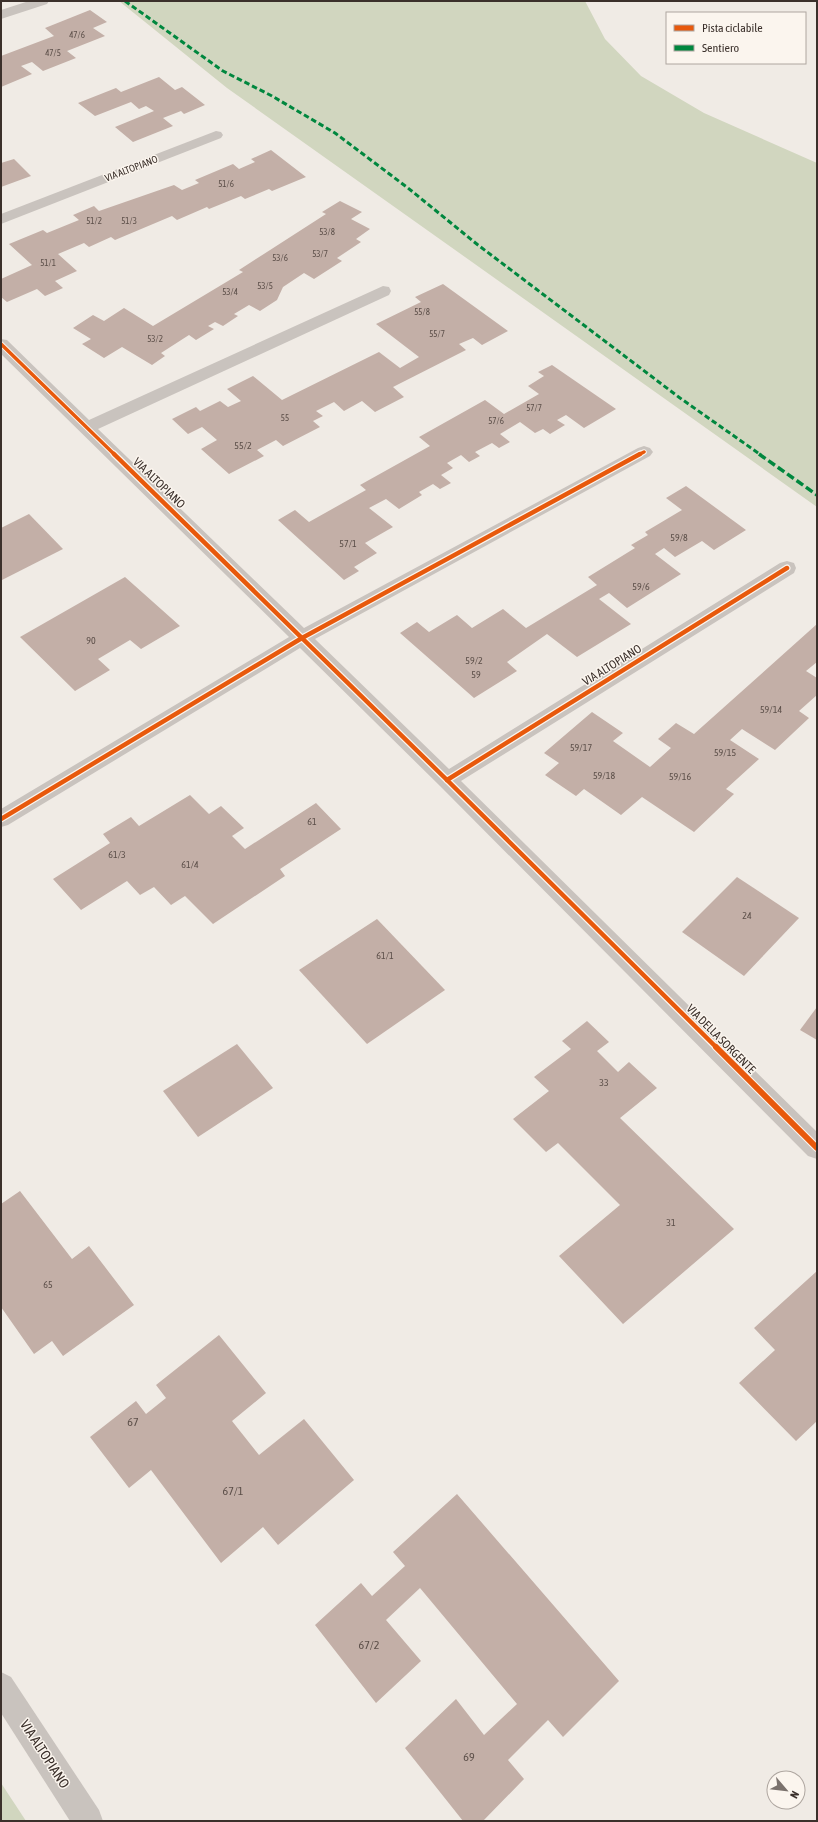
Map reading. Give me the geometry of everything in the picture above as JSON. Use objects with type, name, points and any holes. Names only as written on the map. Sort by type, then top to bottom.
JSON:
[{"type":"street","points":[[1,15],[42,1]]},
{"type":"street","name":"VIA ALTOPIANO","points":[[1,219],[216,135]]},
{"type":"street","points":[[88,427],[383,291]]},
{"type":"street","name":"VIA ALTOPIANO","points":[[1,344],[88,427],[447,780],[612,945]]},
{"type":"street","points":[[1,819],[302,638],[644,452]]},
{"type":"street","name":"VIA ALTOPIANO","points":[[447,780],[787,568]]},
{"type":"street","name":"VIA DELLA SORGENTE","points":[[612,945],[817,1148]]},
{"type":"street","name":"VIA ALTOPIANO","points":[[1,1687],[88,1821]]},
{"type":"green space","points":[[119,1],[585,1],[605,39],[641,76],[704,113],[817,163],[817,507],[227,88]]},
{"type":"green space","points":[[1,1783],[26,1821],[1,1821]]},
{"type":"building","points":[[90,10],[107,22],[93,28],[105,36],[67,51],[76,58],[43,71],[32,62],[21,66],[32,74],[1,87],[1,56],[54,36],[45,28]]},
{"type":"building","points":[[159,77],[175,90],[182,87],[205,105],[184,114],[181,111],[163,118],[173,126],[133,142],[115,127],[154,111],[146,106],[139,109],[131,102],[95,116],[78,103],[116,88],[121,92]]},
{"type":"building","points":[[271,150],[306,177],[272,191],[269,189],[245,199],[241,196],[209,209],[207,207],[177,220],[172,216],[115,240],[111,237],[89,247],[84,243],[58,254],[77,271],[55,281],[63,288],[45,296],[37,289],[7,302],[1,297],[1,279],[32,265],[9,244],[43,230],[47,233],[79,220],[73,215],[94,206],[99,211],[174,185],[182,190],[199,183],[195,180],[233,164],[239,169],[255,162],[251,159]]},
{"type":"building","points":[[14,159],[31,176],[1,187],[1,163]]},
{"type":"building","points":[[340,201],[362,212],[351,219],[370,229],[356,239],[361,242],[337,258],[342,261],[314,279],[304,273],[283,287],[277,300],[260,311],[249,305],[234,314],[238,316],[223,326],[215,322],[208,326],[214,329],[196,340],[189,335],[161,353],[165,356],[152,365],[122,347],[104,358],[82,344],[91,339],[73,328],[93,315],[104,321],[124,308],[153,326],[243,272],[239,270],[326,214],[322,212]]},
{"type":"building","points":[[443,284],[508,331],[482,345],[473,338],[459,344],[466,350],[393,387],[404,397],[375,412],[362,401],[344,411],[334,402],[316,411],[323,416],[313,421],[320,427],[283,446],[276,440],[257,450],[264,456],[229,474],[201,449],[217,440],[202,427],[188,434],[172,419],[196,407],[200,411],[220,401],[228,407],[241,401],[227,389],[253,376],[282,400],[379,352],[400,368],[419,357],[376,324],[421,302],[415,297]]},
{"type":"building","points":[[552,365],[616,409],[584,428],[566,415],[557,420],[565,425],[550,434],[543,429],[535,433],[520,422],[500,434],[510,442],[499,448],[492,443],[475,452],[480,456],[469,462],[461,455],[447,463],[453,468],[441,475],[451,483],[440,489],[433,484],[419,492],[422,495],[399,509],[386,499],[369,508],[393,527],[365,543],[377,553],[354,567],[359,571],[344,580],[278,520],[295,510],[309,522],[366,490],[360,485],[430,446],[419,437],[485,400],[504,414],[539,394],[528,386],[544,376],[538,372]]},
{"type":"building","points":[[686,486],[746,530],[714,550],[702,541],[675,557],[664,548],[655,554],[681,574],[627,608],[609,593],[599,599],[631,624],[577,657],[547,634],[507,662],[517,671],[474,698],[400,633],[417,622],[429,632],[457,615],[472,628],[503,609],[526,628],[597,585],[588,577],[635,548],[631,545],[648,535],[645,532],[682,510],[666,498]]},
{"type":"building","points":[[29,514],[63,549],[2,580],[1,528]]},
{"type":"building","points":[[125,577],[180,626],[141,649],[130,640],[98,659],[110,670],[75,691],[20,637]]},
{"type":"building","points":[[817,624],[817,662],[806,671],[817,678],[817,695],[799,711],[809,718],[775,750],[742,729],[730,740],[759,759],[726,789],[734,794],[694,832],[642,797],[621,815],[584,789],[576,796],[545,775],[559,763],[544,753],[592,712],[623,733],[613,741],[650,767],[671,748],[658,739],[676,723],[694,734]]},
{"type":"building","points":[[190,795],[209,814],[221,806],[244,828],[232,836],[245,849],[316,803],[341,829],[280,869],[285,876],[213,924],[185,896],[171,905],[154,887],[140,895],[127,881],[81,910],[53,879],[110,843],[103,834],[131,817],[139,826]]},
{"type":"building","points":[[737,877],[799,918],[744,976],[682,932]]},
{"type":"building","points":[[377,919],[445,990],[367,1044],[299,970]]},
{"type":"building","points":[[817,1007],[817,1040],[800,1030]]},
{"type":"building","points":[[587,1021],[609,1042],[597,1051],[618,1072],[629,1062],[657,1088],[620,1118],[734,1229],[623,1324],[559,1256],[620,1205],[558,1143],[546,1152],[513,1119],[549,1091],[534,1077],[571,1049],[562,1041]]},
{"type":"building","points":[[237,1044],[273,1088],[198,1137],[163,1091]]},
{"type":"building","points":[[20,1191],[72,1259],[89,1246],[134,1305],[63,1356],[52,1341],[34,1354],[1,1307],[1,1204]]},
{"type":"building","points":[[817,1271],[817,1421],[796,1441],[739,1383],[775,1350],[754,1328]]},
{"type":"building","points":[[219,1335],[266,1393],[232,1421],[259,1455],[304,1419],[354,1480],[278,1545],[263,1527],[221,1563],[151,1470],[129,1488],[90,1437],[136,1401],[146,1414],[166,1398],[156,1385]]},
{"type":"building","points":[[457,1494],[619,1681],[563,1737],[548,1720],[508,1760],[524,1779],[483,1821],[463,1821],[405,1748],[456,1699],[484,1735],[517,1704],[420,1588],[386,1620],[421,1661],[376,1703],[315,1625],[361,1583],[372,1596],[405,1566],[393,1552]]},
{"type":"marked path","points":[[125,1],[223,71],[272,96],[335,133],[408,188],[478,245],[680,398],[817,495]]},
{"type":"cycle path","points":[[1,344],[447,780],[817,1148]]},
{"type":"cycle path","points":[[1,819],[302,638],[644,452]]},
{"type":"cycle path","points":[[447,780],[787,568]]}]
